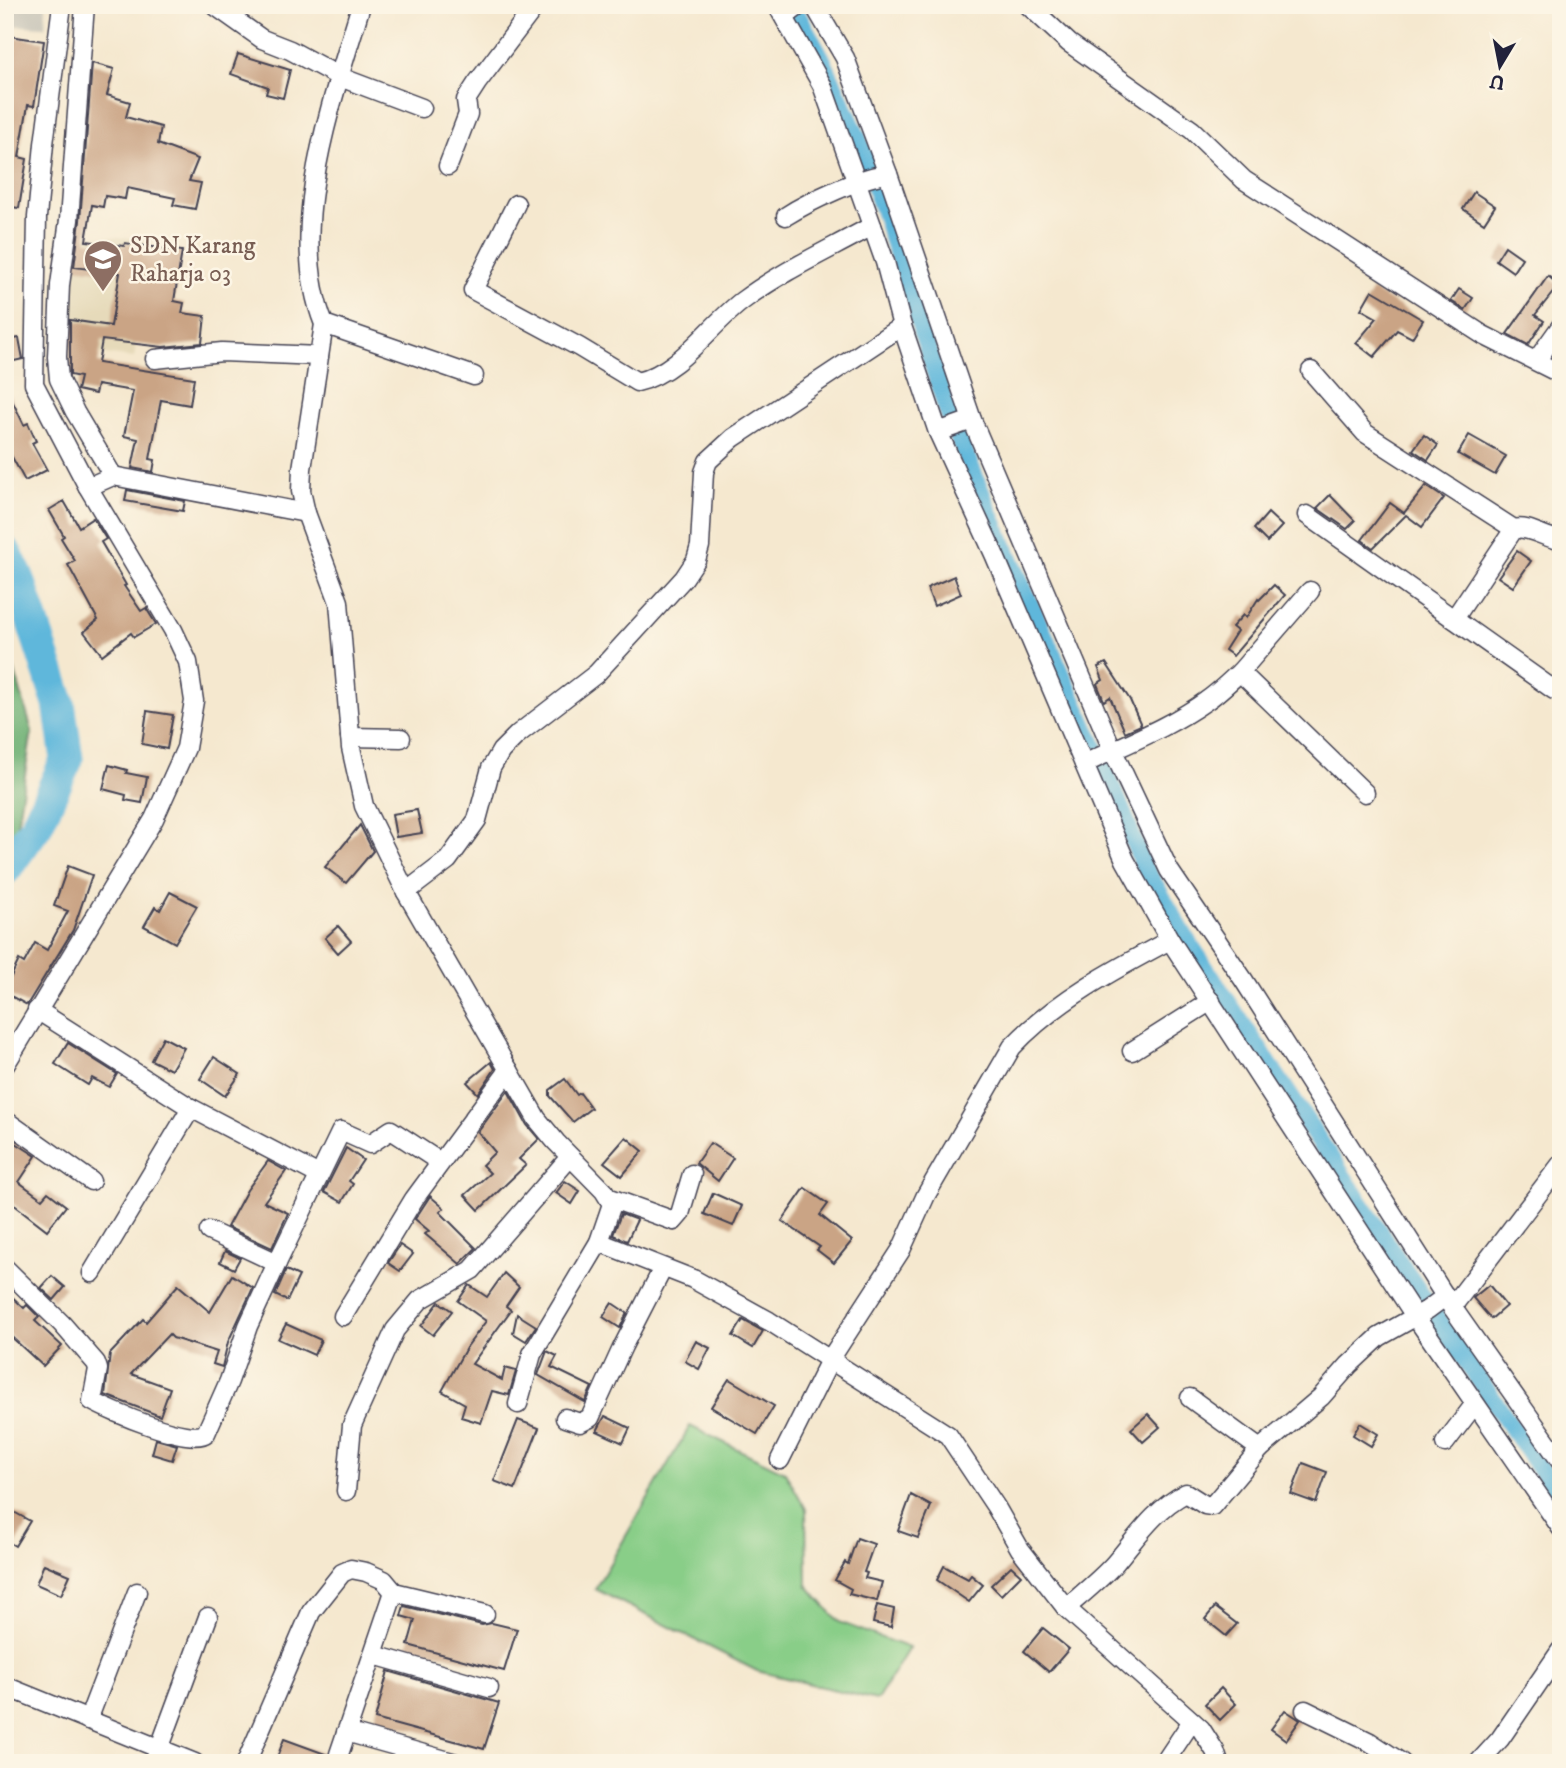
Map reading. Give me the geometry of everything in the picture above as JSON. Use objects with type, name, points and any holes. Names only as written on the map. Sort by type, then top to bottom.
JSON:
[{"type":"street","points":[[62,5],[71,32],[72,146],[52,218],[45,356],[59,379],[66,416],[101,481]]},
{"type":"street","points":[[5,1065],[154,819],[186,748],[194,701],[188,662],[101,481],[66,416],[34,384],[45,356],[52,218],[48,144],[71,32],[85,5]]},
{"type":"street","points":[[214,5],[262,39],[290,50],[340,77],[422,108]]},
{"type":"street","points":[[361,5],[320,147],[310,214],[310,276],[315,303],[324,324],[301,491],[306,513],[339,602],[350,737],[363,806],[406,892],[537,1119],[570,1157],[610,1198],[674,1221],[680,1214],[692,1174]]},
{"type":"street","points":[[448,166],[468,114],[466,100],[536,5]]},
{"type":"street","points":[[814,5],[845,58],[873,177],[901,257],[969,421],[1098,757],[1125,860],[1170,940],[1421,1313],[1475,1405],[1561,1528]]},
{"type":"street","points":[[1028,5],[1069,43],[1192,130],[1244,180],[1483,335],[1561,374]]},
{"type":"street","points":[[788,10],[822,85],[873,177],[872,226],[901,257],[902,326],[942,430],[994,554],[1098,757],[1447,1300],[1561,1462]]},
{"type":"street","points":[[48,144],[72,146]]},
{"type":"street","points":[[786,216],[806,204],[873,177]]},
{"type":"street","points":[[516,204],[473,290],[579,347],[637,382],[649,379],[676,361],[741,302],[783,275],[872,226]]},
{"type":"street","points":[[324,324],[474,376]]},
{"type":"street","points":[[406,892],[448,860],[470,831],[477,820],[491,768],[501,751],[518,734],[596,674],[690,569],[700,546],[704,472],[709,461],[733,438],[902,326]]},
{"type":"street","points":[[1536,361],[1561,326]]},
{"type":"street","points":[[155,359],[222,352],[319,356]]},
{"type":"street","points":[[1311,370],[1352,419],[1375,440],[1514,529]]},
{"type":"street","points":[[942,430],[969,421]]},
{"type":"street","points":[[101,481],[306,513]]},
{"type":"street","points":[[1307,515],[1554,690],[1561,688]]},
{"type":"street","points":[[1454,619],[1514,529],[1522,527],[1553,540],[1561,540]]},
{"type":"street","points":[[1098,757],[1178,719],[1208,700],[1240,672],[1310,591]]},
{"type":"street","points":[[1240,672],[1365,793]]},
{"type":"street","points":[[350,737],[401,738]]},
{"type":"street","points":[[780,1460],[831,1358],[901,1250],[926,1195],[1012,1047],[1024,1034],[1091,985],[1170,940]]},
{"type":"street","points":[[1132,1051],[1211,1001]]},
{"type":"street","points":[[37,1010],[191,1108],[319,1175]]},
{"type":"street","points":[[342,1316],[414,1199],[509,1070]]},
{"type":"street","points":[[92,1273],[191,1108]]},
{"type":"street","points":[[12,1123],[91,1181]]},
{"type":"street","points":[[5,1268],[62,1324],[96,1363],[98,1369],[92,1401],[162,1429],[196,1438],[202,1437],[229,1381],[248,1326],[341,1131],[370,1144],[391,1129],[440,1162]]},
{"type":"street","points":[[346,1491],[352,1425],[395,1330],[420,1300],[472,1270],[570,1157]]},
{"type":"street","points":[[1066,1608],[1113,1565],[1145,1524],[1186,1493],[1205,1505],[1212,1506],[1260,1449],[1321,1397],[1379,1337],[1447,1300],[1561,1164]]},
{"type":"street","points":[[518,1404],[533,1354],[599,1241],[612,1205],[610,1198]]},
{"type":"street","points":[[209,1231],[277,1263]]},
{"type":"street","points":[[599,1241],[693,1279],[769,1321],[948,1435],[996,1507],[1020,1549],[1066,1608],[1201,1729],[1219,1763]]},
{"type":"street","points":[[565,1418],[580,1423],[590,1418],[663,1268]]},
{"type":"street","points":[[1190,1398],[1260,1449]]},
{"type":"street","points":[[1445,1443],[1475,1405]]},
{"type":"street","points":[[246,1763],[311,1612],[342,1573],[351,1569],[366,1572],[384,1580],[394,1592],[485,1614]]},
{"type":"street","points":[[88,1720],[136,1592]]},
{"type":"street","points":[[339,1754],[394,1592]]},
{"type":"street","points":[[157,1755],[208,1617]]},
{"type":"street","points":[[1478,1763],[1500,1740],[1561,1650]]},
{"type":"street","points":[[374,1655],[489,1688]]},
{"type":"street","points":[[5,1686],[88,1720],[157,1755],[195,1763]]},
{"type":"street","points":[[1305,1710],[1370,1742],[1402,1763]]},
{"type":"street","points":[[1164,1763],[1192,1721]]},
{"type":"street","points":[[346,1732],[456,1763]]},
{"type":"shaded area","points":[[5,5],[46,5],[45,27],[5,25]]},
{"type":"shaded area","name":"SDN Karang Raharja 03","points":[[67,235],[151,239],[134,358],[61,348]]},
{"type":"green space","points":[[5,637],[32,731],[16,832],[5,849]]},
{"type":"green space","points":[[690,1426],[785,1472],[806,1509],[807,1585],[839,1622],[909,1648],[877,1700],[757,1671],[595,1589]]},
{"type":"building","points":[[9,36],[44,41],[34,106],[28,105],[19,157],[27,159],[19,208],[5,206],[5,65]]},
{"type":"building","points":[[238,54],[290,70],[283,98],[266,94],[268,87],[231,74]]},
{"type":"building","points":[[92,63],[114,69],[107,95],[130,102],[126,117],[161,127],[158,144],[198,159],[189,181],[201,183],[195,209],[173,205],[175,198],[127,188],[125,199],[105,196],[103,207],[92,205],[86,241],[182,251],[174,301],[184,303],[182,313],[205,316],[202,343],[163,347],[102,340],[98,363],[194,378],[190,405],[161,400],[150,459],[155,460],[153,472],[132,468],[138,439],[124,436],[133,391],[97,385],[95,394],[77,390],[80,377],[70,375],[70,320],[111,326],[120,273],[74,267]]},
{"type":"building","points":[[1474,192],[1495,206],[1484,223],[1463,209]]},
{"type":"building","points":[[1505,246],[1522,258],[1513,272],[1496,260]]},
{"type":"building","points":[[1548,276],[1559,285],[1535,315],[1544,321],[1528,345],[1507,334]]},
{"type":"building","points":[[1459,289],[1473,298],[1465,310],[1451,301]]},
{"type":"building","points":[[1372,290],[1423,320],[1412,338],[1397,330],[1374,357],[1356,343],[1377,318],[1361,309]]},
{"type":"building","points":[[19,338],[23,359],[5,363],[5,341]]},
{"type":"building","points":[[5,386],[24,425],[28,423],[36,441],[32,443],[47,470],[25,481],[5,444]]},
{"type":"building","points":[[1424,435],[1438,445],[1428,460],[1413,450]]},
{"type":"building","points":[[1469,435],[1506,456],[1495,475],[1458,454]]},
{"type":"building","points":[[1426,486],[1444,498],[1422,527],[1406,515],[1373,548],[1362,540],[1390,503],[1404,513]]},
{"type":"building","points":[[127,490],[185,501],[183,511],[125,501]]},
{"type":"building","points":[[1330,495],[1355,521],[1347,529],[1317,508]]},
{"type":"building","points":[[64,501],[79,527],[93,518],[106,539],[101,542],[126,585],[124,586],[141,611],[146,608],[156,624],[134,637],[131,633],[102,655],[84,632],[98,620],[68,565],[75,561],[49,510]]},
{"type":"building","points":[[1268,513],[1282,526],[1267,542],[1254,529]]},
{"type":"building","points":[[1517,551],[1531,561],[1513,587],[1498,577]]},
{"type":"building","points":[[954,576],[961,594],[934,606],[927,588]]},
{"type":"building","points":[[1274,585],[1285,595],[1233,656],[1225,650],[1237,631],[1232,627],[1243,615],[1246,618],[1258,599]]},
{"type":"building","points":[[1106,663],[1130,700],[1141,725],[1125,732],[1110,697],[1104,701],[1097,684],[1103,680],[1098,667]]},
{"type":"building","points":[[147,711],[173,715],[167,749],[142,744]]},
{"type":"building","points":[[109,765],[127,770],[126,773],[147,777],[142,803],[125,800],[126,795],[103,789]]},
{"type":"building","points":[[417,810],[422,833],[396,837],[392,814]]},
{"type":"building","points":[[360,825],[373,851],[346,883],[325,867]]},
{"type":"building","points":[[68,866],[92,875],[73,930],[27,1005],[5,993],[5,989],[19,960],[24,963],[35,943],[47,950],[68,911],[54,906]]},
{"type":"building","points":[[170,892],[197,906],[175,943],[144,926],[155,907],[160,910]]},
{"type":"building","points":[[338,926],[351,941],[338,953],[325,938]]},
{"type":"building","points":[[163,1037],[184,1048],[171,1070],[151,1060]]},
{"type":"building","points":[[68,1043],[117,1074],[109,1087],[92,1078],[88,1085],[55,1064]]},
{"type":"building","points":[[214,1057],[240,1074],[225,1096],[200,1079]]},
{"type":"building","points":[[491,1062],[495,1069],[478,1094],[467,1082]]},
{"type":"building","points":[[565,1079],[591,1108],[573,1122],[550,1096],[550,1090]]},
{"type":"building","points":[[508,1091],[527,1125],[539,1139],[519,1159],[526,1165],[479,1210],[465,1195],[490,1173],[482,1165],[495,1152],[478,1132]]},
{"type":"building","points":[[5,1136],[36,1156],[19,1182],[42,1199],[48,1192],[66,1206],[47,1230],[8,1200],[5,1203]]},
{"type":"building","points":[[626,1137],[643,1151],[622,1176],[604,1162]]},
{"type":"building","points":[[710,1143],[733,1158],[718,1181],[696,1163]]},
{"type":"building","points":[[346,1148],[363,1160],[349,1181],[353,1184],[342,1202],[324,1192]]},
{"type":"building","points":[[268,1161],[286,1171],[264,1202],[288,1213],[272,1248],[227,1227],[247,1190]]},
{"type":"building","points":[[565,1181],[580,1191],[572,1204],[556,1193]]},
{"type":"building","points":[[805,1188],[828,1204],[820,1215],[852,1241],[834,1263],[817,1250],[820,1247],[782,1221]]},
{"type":"building","points":[[713,1193],[742,1206],[733,1226],[704,1214]]},
{"type":"building","points":[[430,1196],[444,1208],[440,1212],[476,1248],[460,1264],[425,1234],[429,1231],[415,1219]]},
{"type":"building","points":[[621,1214],[637,1220],[627,1241],[613,1235]]},
{"type":"building","points":[[400,1245],[413,1254],[400,1271],[388,1263]]},
{"type":"building","points":[[225,1251],[240,1258],[234,1269],[220,1262]]},
{"type":"building","points":[[286,1270],[299,1276],[287,1301],[275,1295]]},
{"type":"building","points":[[504,1273],[519,1287],[506,1306],[511,1310],[472,1364],[502,1380],[505,1368],[516,1371],[509,1395],[492,1391],[481,1423],[461,1417],[465,1404],[442,1391],[466,1348],[486,1321],[458,1301],[469,1285],[487,1297]]},
{"type":"building","points":[[232,1275],[253,1288],[228,1342],[222,1367],[213,1364],[217,1352],[173,1338],[169,1334],[131,1374],[170,1388],[160,1416],[105,1395],[110,1354],[143,1319],[146,1322],[178,1285],[210,1312]]},
{"type":"building","points":[[52,1276],[65,1287],[54,1300],[41,1288]]},
{"type":"building","points":[[1489,1285],[1506,1306],[1491,1319],[1473,1298]]},
{"type":"building","points":[[5,1290],[24,1308],[27,1305],[39,1317],[35,1321],[62,1346],[43,1366],[5,1331]]},
{"type":"building","points":[[439,1302],[452,1311],[433,1335],[421,1326]]},
{"type":"building","points":[[612,1303],[627,1313],[620,1328],[603,1317]]},
{"type":"building","points":[[517,1314],[536,1326],[526,1341],[513,1333]]},
{"type":"building","points":[[743,1320],[763,1331],[753,1348],[733,1336]]},
{"type":"building","points":[[286,1324],[321,1340],[314,1355],[278,1339]]},
{"type":"building","points":[[696,1341],[710,1348],[699,1369],[685,1361]]},
{"type":"building","points":[[547,1351],[557,1356],[551,1367],[592,1387],[585,1402],[538,1375]]},
{"type":"building","points":[[729,1379],[774,1406],[757,1434],[711,1407]]},
{"type":"building","points":[[1148,1414],[1160,1427],[1143,1442],[1131,1429]]},
{"type":"building","points":[[605,1416],[630,1428],[623,1443],[597,1431]]},
{"type":"building","points":[[518,1420],[539,1428],[515,1489],[494,1481]]},
{"type":"building","points":[[1360,1423],[1378,1434],[1371,1446],[1353,1435]]},
{"type":"building","points":[[156,1439],[177,1445],[172,1460],[152,1454]]},
{"type":"building","points":[[1303,1463],[1327,1472],[1316,1503],[1291,1494]]},
{"type":"building","points":[[911,1495],[931,1506],[918,1538],[898,1531]]},
{"type":"building","points":[[5,1507],[30,1521],[15,1546],[5,1540]]},
{"type":"building","points":[[857,1538],[874,1544],[864,1572],[867,1573],[865,1578],[882,1582],[877,1601],[849,1594],[851,1589],[835,1580],[845,1562],[848,1564]]},
{"type":"building","points":[[44,1564],[70,1575],[61,1595],[36,1584]]},
{"type":"building","points":[[944,1566],[968,1579],[971,1575],[983,1585],[969,1602],[937,1580]]},
{"type":"building","points":[[1011,1566],[1021,1575],[1001,1595],[991,1585]]},
{"type":"building","points":[[877,1605],[894,1609],[891,1627],[873,1623]]},
{"type":"building","points":[[404,1606],[482,1625],[492,1623],[517,1629],[504,1671],[408,1645],[415,1620],[401,1616]]},
{"type":"building","points":[[1215,1607],[1237,1624],[1226,1636],[1205,1619]]},
{"type":"building","points":[[1043,1628],[1069,1649],[1049,1672],[1024,1651]]},
{"type":"building","points":[[388,1671],[499,1703],[484,1749],[375,1719]]},
{"type":"building","points":[[1221,1688],[1236,1704],[1220,1720],[1205,1704]]},
{"type":"building","points":[[1285,1710],[1300,1720],[1286,1740],[1271,1729]]},
{"type":"building","points":[[284,1739],[328,1755],[332,1763],[275,1763]]},
{"type":"waterway","points":[[791,5],[821,58],[861,146],[948,412],[990,515],[1114,792],[1144,867],[1187,941],[1418,1291],[1561,1499]]},
{"type":"waterway","points":[[5,552],[19,580],[59,703],[67,759],[36,826],[5,869]]},
{"type":"place","name":"SDN Karang Raharja 03","points":[[103,293]]}]
